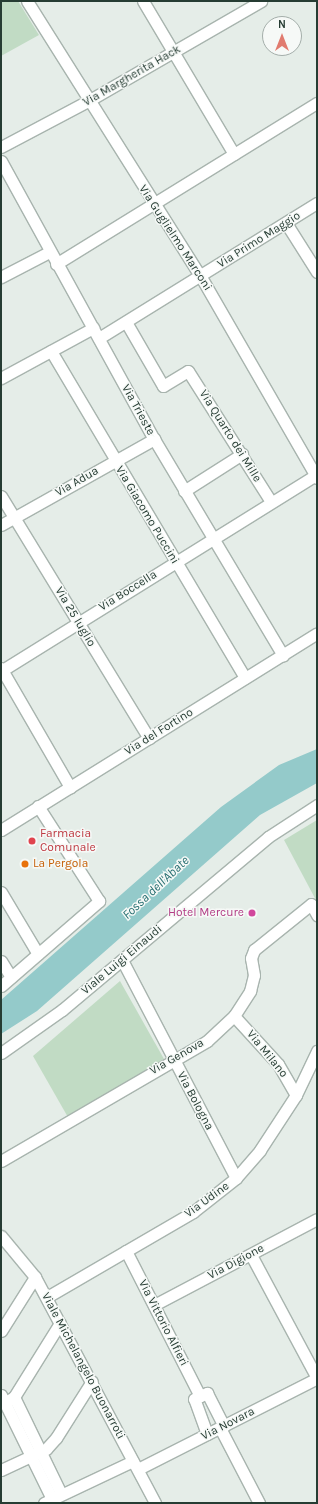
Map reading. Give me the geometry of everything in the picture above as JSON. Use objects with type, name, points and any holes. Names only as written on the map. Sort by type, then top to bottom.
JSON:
[{"type":"street","name":"Via Guglielmo Marconi","points":[[27,1],[154,206],[201,277],[316,476]]},
{"type":"street","points":[[143,1],[234,154]]},
{"type":"street","name":"Via Margherita Hack","points":[[1,147],[88,101],[257,2]]},
{"type":"street","points":[[56,264],[154,206],[234,154],[317,103]]},
{"type":"street","name":"Via Trieste","points":[[1,161],[56,264],[99,338],[154,439],[212,539],[283,654]]},
{"type":"street","name":"Via Primo Maggio","points":[[99,338],[201,277],[317,203]]},
{"type":"street","points":[[286,223],[317,272]]},
{"type":"street","points":[[1,277],[50,252]]},
{"type":"street","name":"Via Quarto dei Mille","points":[[126,322],[163,386],[188,371],[271,502]]},
{"type":"street","points":[[1,378],[93,328]]},
{"type":"street","name":"Via Giacomo Puccini","points":[[50,351],[245,678]]},
{"type":"street","name":"Via Adua","points":[[1,525],[114,460],[154,439]]},
{"type":"street","points":[[184,491],[242,454]]},
{"type":"street","name":"Via Boccella","points":[[1,670],[271,502],[316,476]]},
{"type":"street","name":"Via 25 luglio","points":[[1,496],[149,738]]},
{"type":"street","name":"Via del Fortino","points":[[1,830],[317,633]]},
{"type":"street","points":[[1,670],[70,787]]},
{"type":"street","name":"Viale Luigi Einaudi","points":[[1,1053],[48,1021],[268,837],[317,805]]},
{"type":"street","points":[[1,986],[99,901],[38,806]]},
{"type":"street","points":[[1,892],[38,954]]},
{"type":"street","name":"Via Genova","points":[[1,1161],[208,1041],[234,1016],[251,987],[254,950],[311,904],[317,915]]},
{"type":"street","name":"Via Bologna","points":[[122,960],[236,1178]]},
{"type":"street","points":[[1,961],[11,977]]},
{"type":"street","name":"Via Milano","points":[[234,1016],[278,1064],[296,1095]]},
{"type":"street","name":"Via Udine","points":[[47,1297],[193,1212],[236,1178],[260,1150],[296,1095],[317,1051]]},
{"type":"street","name":"Via Digione","points":[[154,1305],[317,1219]]},
{"type":"street","name":"Viale Michelangelo Buonarroti","points":[[1,1237],[35,1277],[47,1297],[156,1503]]},
{"type":"street","name":"Via Vittorio Alfieri","points":[[126,1251],[200,1396]]},
{"type":"street","points":[[251,1255],[317,1378]]},
{"type":"street","points":[[1,1331],[35,1277]]},
{"type":"street","points":[[52,1499],[36,1454],[7,1398],[60,1323]]},
{"type":"street","name":"Via Novara","points":[[52,1499],[207,1434],[317,1378]]},
{"type":"street","points":[[1,1470],[36,1454],[56,1438],[92,1381]]},
{"type":"street","points":[[207,1434],[194,1399],[207,1393],[258,1503]]},
{"type":"green space","points":[[1,1],[18,1],[39,35],[1,56]]},
{"type":"green space","points":[[317,820],[317,902],[284,840]]},
{"type":"green space","points":[[120,981],[164,1059],[69,1119],[33,1056]]},
{"type":"water","name":"Fossa dell'Abate","points":[[317,749],[317,783],[260,815],[37,1011],[1,1034],[1,1000],[221,807],[279,765]]},
{"type":"place","name":"Farmacia Comunale","points":[[32,841]]},
{"type":"place","name":"La Pergola","points":[[25,864]]},
{"type":"place","name":"Hotel Mercure","points":[[252,913]]}]
